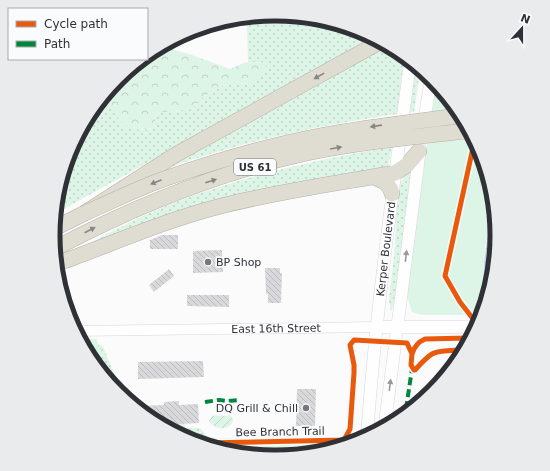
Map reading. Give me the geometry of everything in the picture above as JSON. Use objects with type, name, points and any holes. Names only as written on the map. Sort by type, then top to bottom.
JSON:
[{"type":"highway","points":[[83,214],[175,155],[374,45]]},
{"type":"highway","name":"US 61","points":[[61,225],[163,179],[216,162],[267,148],[331,134],[376,126],[453,116]]},
{"type":"highway","name":"US 61","points":[[61,245],[97,226],[146,204],[246,169],[307,154],[373,142],[463,131]]},
{"type":"highway","points":[[62,262],[145,230],[224,205],[276,194],[395,173],[407,165],[420,151]]},
{"type":"highway","points":[[373,177],[385,182],[390,187],[392,194]]},
{"type":"main road","name":"Kerper Boulevard","points":[[367,429],[376,327],[409,68]]},
{"type":"main road","name":"Kerper Boulevard","points":[[386,419],[430,87]]},
{"type":"main road","name":"East 16th Street","points":[[376,327],[468,327]]},
{"type":"street","name":"East 16th Street","points":[[83,330],[376,327]]},
{"type":"green space","points":[[290,21],[331,28],[364,40],[349,52],[62,210],[68,180],[77,153],[89,128],[111,98],[142,130],[154,128],[156,113],[191,109],[203,97],[230,82],[249,84],[267,63],[248,62],[247,25]]},
{"type":"green space","points":[[170,49],[230,69],[246,62],[267,63],[265,74],[249,84],[230,82],[203,97],[191,109],[156,113],[154,128],[136,129],[126,127],[114,113],[110,99],[114,94],[134,74],[144,65]]},
{"type":"green space","points":[[380,49],[404,63],[397,114],[277,136],[248,143],[160,171],[313,88]]},
{"type":"green space","points":[[414,72],[419,77],[414,112],[407,113]]},
{"type":"green space","points":[[435,93],[461,128],[473,153],[482,180],[488,208],[489,226],[485,247],[483,284],[474,315],[421,315],[412,312],[407,296],[416,221]]},
{"type":"green space","points":[[392,147],[388,166],[321,180],[83,247],[150,213],[178,201],[216,188],[291,167]]},
{"type":"green space","points":[[407,172],[411,173],[395,300],[391,312],[389,300],[395,247],[397,195],[399,185]]},
{"type":"green space","points":[[87,339],[97,339],[101,361]]},
{"type":"green space","points":[[90,344],[98,344],[103,347],[116,379]]},
{"type":"green space","points":[[230,415],[233,419],[232,423],[226,428],[218,428],[209,421],[212,416]]},
{"type":"green space","points":[[179,424],[185,424],[185,428],[200,428],[207,436],[217,439],[344,437],[208,440],[179,427]]},
{"type":"green space","points":[[348,438],[317,446],[289,450],[261,450],[233,446],[205,439]]},
{"type":"water","points":[[489,226],[488,263],[484,282],[485,255]]},
{"type":"building","points":[[162,235],[178,235],[178,249],[150,249],[150,240]]},
{"type":"building","name":"BP Shop","points":[[222,250],[223,272],[193,273],[193,251]]},
{"type":"building","points":[[265,268],[280,268],[280,273],[282,273],[281,303],[268,303],[268,294],[266,294]]},
{"type":"building","points":[[169,269],[174,276],[154,292],[149,285]]},
{"type":"building","points":[[187,295],[229,295],[229,307],[187,306]]},
{"type":"building","points":[[203,361],[204,377],[138,379],[138,362]]},
{"type":"building","name":"DQ Grill & Chill","points":[[297,389],[316,389],[315,426],[296,426]]},
{"type":"building","points":[[179,401],[179,405],[198,404],[199,423],[179,424],[178,427],[144,406],[164,405],[164,402]]},
{"type":"marked path","points":[[407,406],[412,369]]},
{"type":"marked path","points":[[205,402],[239,400]]},
{"type":"cycle path","points":[[472,151],[445,276],[460,302],[473,318]]},
{"type":"cycle path","points":[[412,354],[417,345],[425,339],[463,338]]},
{"type":"cycle path","name":"Bee Branch Trail","points":[[345,439],[350,429],[354,373],[350,345],[354,340],[407,343],[412,354],[411,365],[414,370],[426,358],[434,353],[456,350]]},
{"type":"cycle path","name":"Bee Branch Trail","points":[[218,443],[341,440]]},
{"type":"place","name":"BP Shop","points":[[208,262]]},
{"type":"place","name":"DQ Grill & Chill","points":[[306,408]]}]
